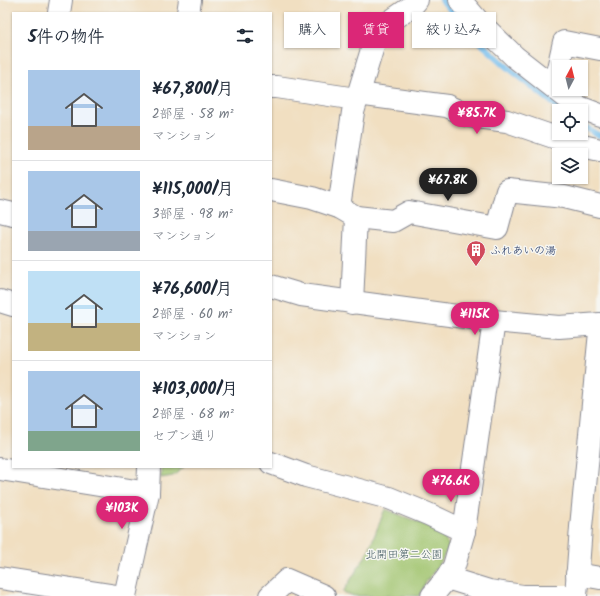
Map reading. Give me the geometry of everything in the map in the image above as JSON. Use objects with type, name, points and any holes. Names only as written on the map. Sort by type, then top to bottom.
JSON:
[{"type":"street","points":[[59,12],[61,0]]},
{"type":"street","points":[[188,12],[190,0]]},
{"type":"street","points":[[352,303],[347,212],[352,112],[374,43],[385,25],[411,7],[417,0]]},
{"type":"street","points":[[460,0],[478,21],[515,57],[579,106],[600,115]]},
{"type":"street","points":[[550,83],[557,73],[564,42],[600,49]]},
{"type":"street","points":[[272,87],[447,106],[469,116],[507,121],[574,144],[600,150]]},
{"type":"street","points":[[272,190],[312,198],[347,212],[392,221],[409,212],[497,228],[507,191],[564,197],[600,206]]},
{"type":"street","points":[[0,210],[12,214]]},
{"type":"street","points":[[272,286],[301,295],[352,303],[494,321],[559,327],[600,324]]},
{"type":"street","points":[[0,301],[12,305]]},
{"type":"street","points":[[432,596],[447,578],[454,566],[464,531],[494,321]]},
{"type":"street","points":[[447,578],[489,591],[522,596],[576,596],[581,527],[593,472],[600,332]]},
{"type":"street","points":[[272,463],[306,476],[389,498],[464,531]]},
{"type":"street","points":[[125,596],[148,493],[149,468]]},
{"type":"street","points":[[0,469],[148,493]]},
{"type":"street","points":[[578,574],[600,578]]},
{"type":"street","points":[[0,578],[117,596]]},
{"type":"street","points":[[270,596],[287,580],[324,596]]},
{"type":"green space","points":[[161,468],[183,468],[173,476],[161,478]]},
{"type":"green space","name":"北開田第二公園","points":[[385,509],[440,531],[449,546],[441,562],[426,582],[419,596],[354,596],[343,592],[368,552]]},
{"type":"waterway","points":[[442,0],[474,37],[511,70],[554,104]]},
{"type":"waterway","points":[[588,129],[600,136]]},
{"type":"place","name":"ふれあいの湯","points":[[476,267]]}]
